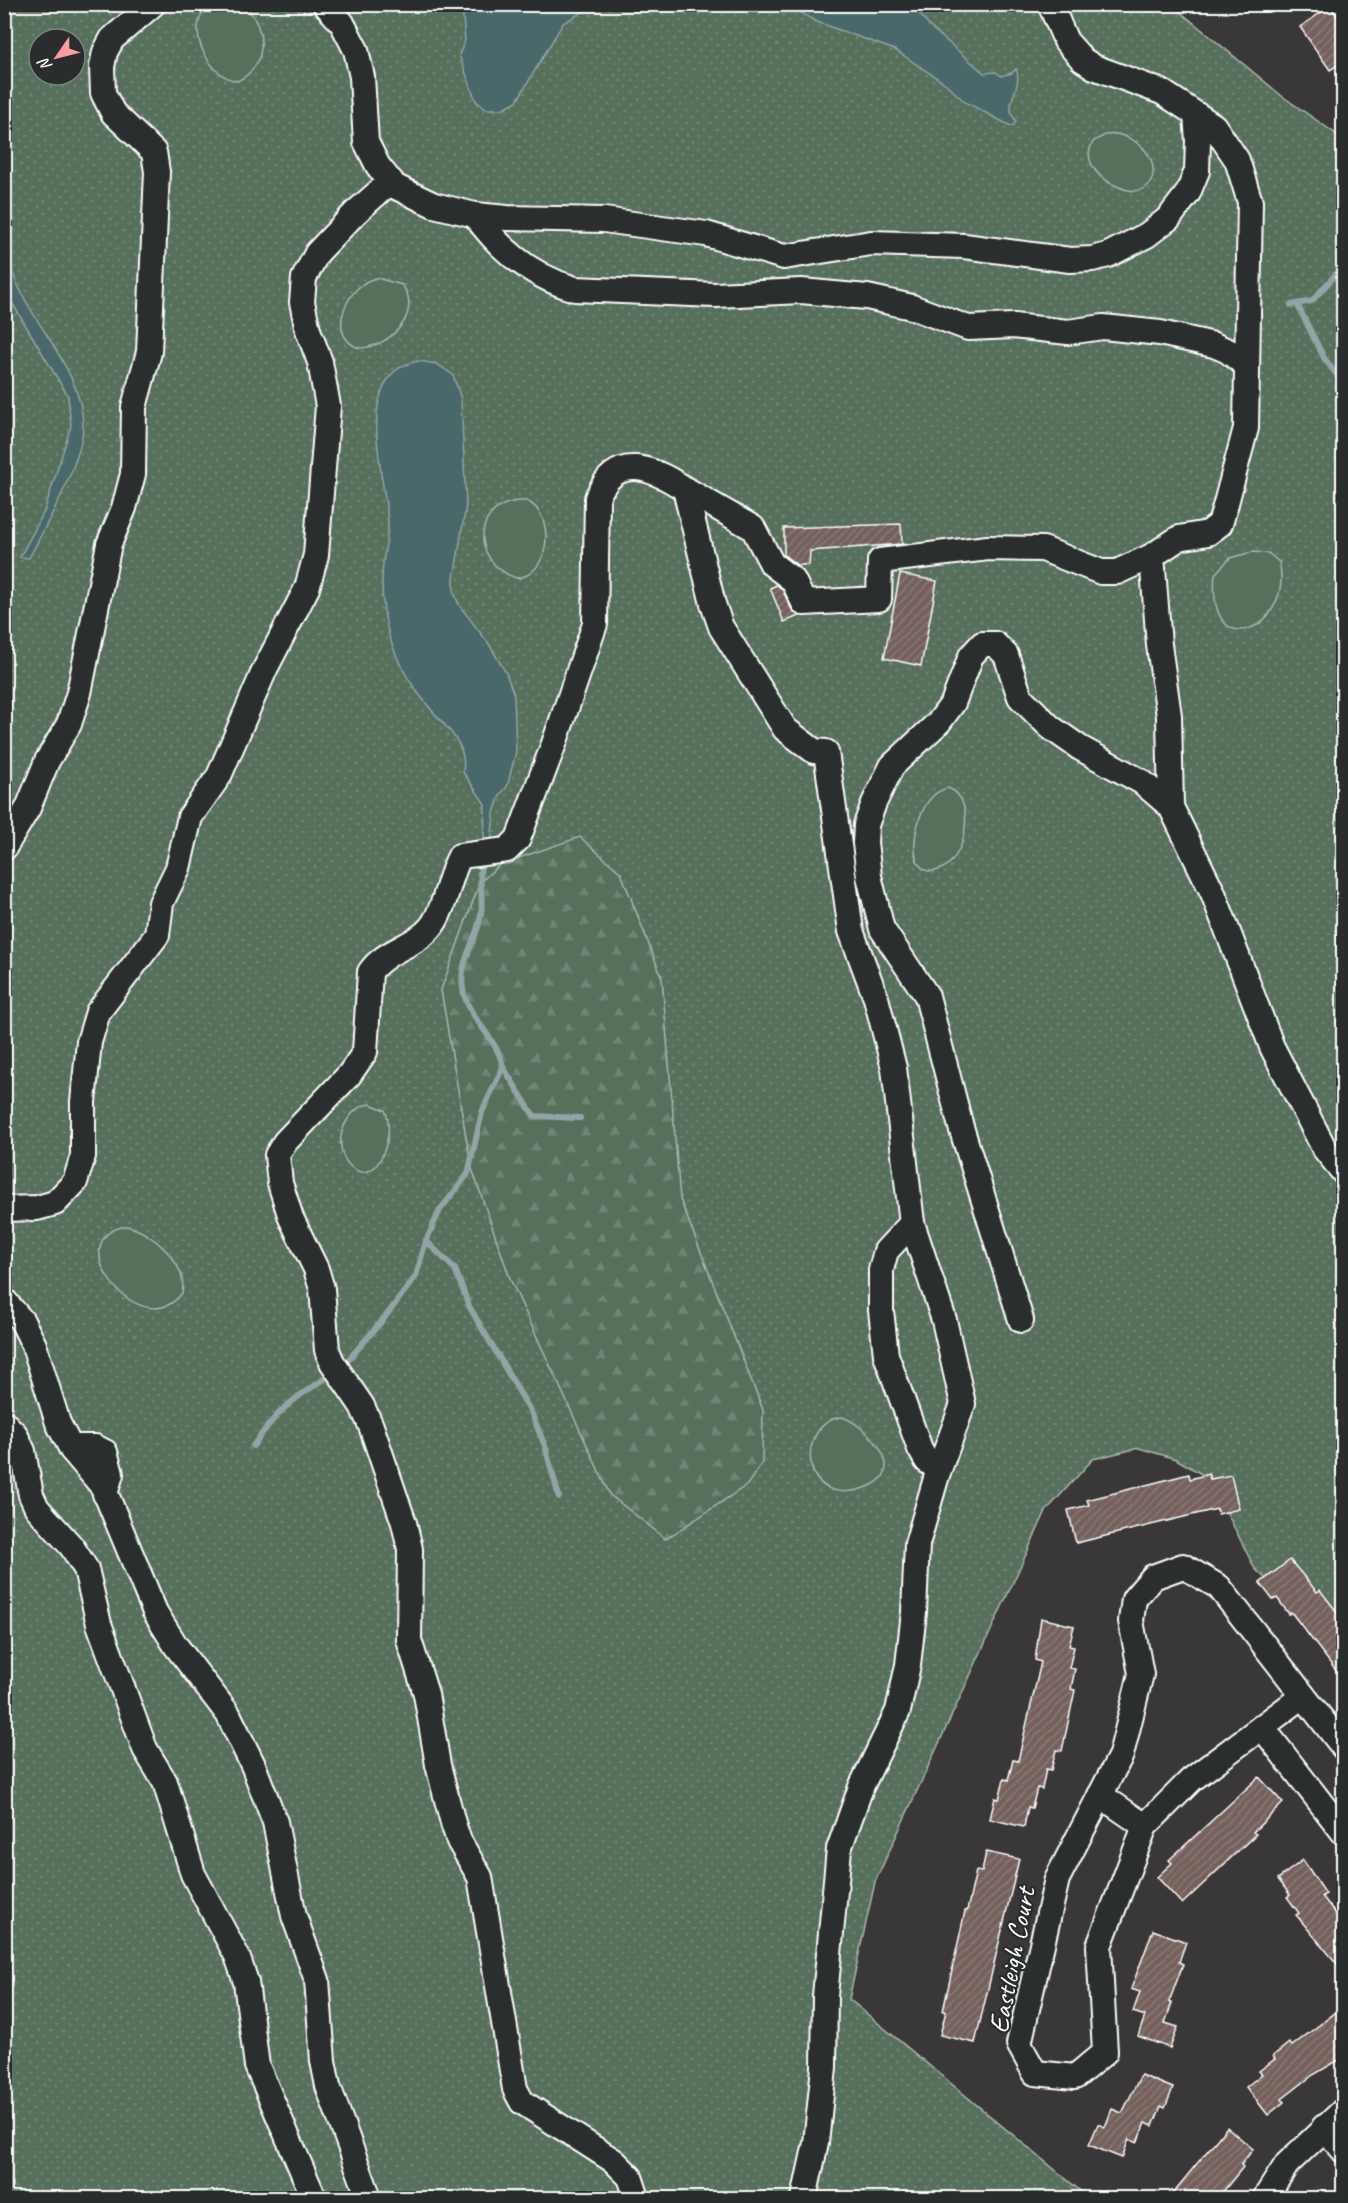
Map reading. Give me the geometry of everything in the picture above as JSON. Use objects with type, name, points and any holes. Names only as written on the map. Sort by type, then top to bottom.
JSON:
[{"type":"street","points":[[4,848],[28,808],[47,760],[69,724],[79,693],[109,544],[124,508],[133,474],[134,407],[150,342],[157,172],[154,152],[113,113],[103,93],[102,67],[105,52],[112,39],[153,4]]},
{"type":"street","points":[[325,4],[342,23],[356,50],[362,77],[366,142],[378,166],[394,186],[434,205],[475,215],[604,220],[705,234],[784,257],[871,243],[963,246],[1019,255],[1092,260],[1129,246],[1147,235],[1169,218],[1188,193],[1197,171],[1196,115]]},
{"type":"street","points":[[638,2199],[630,2177],[614,2161],[522,2102],[515,2089],[480,1877],[459,1841],[453,1823],[438,1765],[426,1694],[410,1640],[410,1549],[406,1532],[371,1426],[362,1406],[332,1362],[327,1350],[322,1289],[316,1269],[291,1218],[280,1183],[277,1155],[292,1134],[349,1075],[365,1052],[370,972],[375,964],[386,955],[419,937],[435,922],[451,872],[460,856],[507,850],[518,839],[595,624],[597,498],[601,486],[616,472],[639,467],[662,474],[753,528],[772,564],[793,580],[804,603],[879,598],[880,561],[988,548],[1043,549],[1101,572],[1116,572],[1152,556],[1179,538],[1208,532],[1220,524],[1246,428],[1250,202],[1237,160],[1214,126],[1162,92],[1094,67],[1083,60],[1066,41],[1050,4]]},
{"type":"street","points":[[4,1209],[37,1208],[55,1203],[75,1182],[83,1156],[83,1102],[89,1041],[98,1012],[157,935],[161,903],[178,868],[190,817],[219,776],[266,669],[307,588],[316,555],[328,406],[320,362],[308,330],[302,302],[304,278],[317,254],[355,213],[391,181]]},
{"type":"street","points":[[475,215],[500,244],[524,265],[548,279],[575,289],[704,294],[762,291],[837,293],[912,307],[968,328],[1013,326],[1068,332],[1103,327],[1160,333],[1214,345],[1228,351],[1247,366]]},
{"type":"street","points":[[685,489],[713,604],[721,627],[785,729],[814,751],[826,752],[851,931],[876,998],[894,1068],[912,1223],[944,1320],[963,1404],[939,1469],[917,1544],[914,1612],[908,1665],[898,1711],[861,1787],[839,1849],[825,1996],[824,2067],[816,2143],[804,2199]]},
{"type":"street","points":[[1152,556],[1159,645],[1169,716],[1171,807]]},
{"type":"street","points":[[1021,1320],[961,1127],[927,996],[882,929],[869,876],[865,843],[866,825],[892,766],[939,722],[953,703],[970,656],[982,644],[995,644],[1006,655],[1020,697],[1050,727],[1080,748],[1142,782],[1171,807],[1213,893],[1272,1047],[1309,1122],[1324,1148],[1344,1173]]},
{"type":"street","points":[[912,1223],[886,1251],[881,1270],[883,1341],[920,1449],[927,1461],[939,1469]]},
{"type":"street","points":[[4,1300],[22,1321],[34,1345],[58,1423],[72,1449],[105,1494],[155,1612],[176,1646],[228,1714],[253,1765],[274,1822],[294,1916],[317,1980],[323,2061],[328,2086],[369,2199]]},
{"type":"street","points":[[4,1423],[15,1434],[23,1451],[31,1495],[37,1508],[72,1546],[86,1569],[99,1624],[145,1749],[165,1782],[193,1874],[237,1956],[246,1982],[257,2066],[314,2199]]},
{"type":"street","name":"Eastleigh Court","points":[[1184,1566],[1219,1587],[1304,1696],[1191,1780],[1145,1826],[1099,1946],[1105,2052],[1075,2077],[1035,2073],[1019,2044],[1057,1879],[1121,1755],[1141,1674],[1131,1621],[1134,1599],[1153,1577],[1184,1566]]},
{"type":"street","points":[[1304,1696],[1344,1748]]},
{"type":"street","points":[[1262,1727],[1344,1833]]},
{"type":"street","points":[[1100,1795],[1145,1826]]},
{"type":"street","points":[[1265,2199],[1287,2164],[1344,2110]]},
{"type":"street","points":[[1324,2127],[1344,2151]]},
{"type":"green space","points":[[5,5],[1172,5],[1282,96],[1343,139],[1343,1655],[1324,1631],[1255,1569],[1210,1479],[1176,1459],[1139,1448],[1093,1459],[1046,1511],[875,1882],[849,1999],[1089,2198],[5,2198]]},
{"type":"green space","points":[[210,5],[244,5],[257,24],[261,46],[259,57],[247,75],[237,81],[217,70],[202,49],[198,25],[202,14]]},
{"type":"green space","points":[[1117,134],[1133,141],[1145,150],[1151,161],[1153,172],[1151,182],[1144,188],[1133,191],[1115,185],[1101,177],[1093,167],[1089,154],[1094,141],[1105,135]]},
{"type":"green space","points":[[377,278],[402,285],[408,296],[409,307],[400,327],[392,335],[381,342],[359,348],[349,342],[343,333],[344,310],[357,289]]},
{"type":"green space","points":[[527,501],[536,508],[542,519],[546,544],[537,567],[528,575],[516,578],[500,570],[490,558],[484,545],[483,532],[487,520],[496,509],[509,503]]},
{"type":"green space","points":[[1252,552],[1268,553],[1279,562],[1280,585],[1274,605],[1263,620],[1250,628],[1236,629],[1223,621],[1216,603],[1215,574],[1230,558]]},
{"type":"green space","points":[[948,788],[958,795],[964,806],[964,835],[959,850],[951,862],[941,869],[928,871],[920,866],[916,858],[917,827],[920,816],[931,798]]},
{"type":"green space","points":[[580,837],[621,873],[662,978],[680,1199],[763,1410],[762,1463],[747,1485],[666,1539],[610,1495],[511,1281],[471,1166],[441,990],[480,882],[501,864]]},
{"type":"green space","points":[[370,1104],[385,1110],[389,1125],[388,1136],[377,1165],[368,1171],[359,1171],[344,1158],[341,1146],[342,1133],[353,1113],[360,1107]]},
{"type":"green space","points":[[127,1226],[148,1235],[158,1243],[167,1251],[180,1271],[182,1293],[165,1306],[146,1307],[128,1298],[112,1284],[102,1266],[100,1249],[107,1234]]},
{"type":"green space","points":[[842,1417],[862,1428],[872,1438],[885,1459],[886,1469],[881,1479],[870,1486],[846,1492],[828,1488],[817,1478],[811,1464],[811,1449],[816,1434],[827,1423]]},
{"type":"water","points":[[462,4],[595,5],[563,23],[517,101],[502,109],[486,109],[476,101],[459,55],[465,41]]},
{"type":"water","points":[[787,5],[913,5],[929,26],[984,73],[996,72],[1001,76],[1012,73],[1016,69],[1018,76],[1011,108],[1016,121],[1013,126],[1009,125],[965,102],[946,84],[895,50],[817,22]]},
{"type":"water","points":[[5,255],[25,299],[72,379],[82,411],[81,442],[70,476],[29,558],[20,557],[44,512],[71,426],[68,396],[5,291]]},
{"type":"water","points":[[418,361],[437,364],[453,375],[461,399],[466,505],[454,578],[454,592],[459,605],[489,644],[506,673],[514,695],[516,752],[507,787],[500,795],[494,813],[491,844],[484,841],[485,804],[463,772],[464,762],[459,744],[403,670],[389,635],[384,611],[382,575],[388,522],[377,438],[378,405],[385,384],[392,374],[401,367]]},
{"type":"building","points":[[1330,6],[1344,25],[1344,61],[1330,70],[1300,27]]},
{"type":"building","points":[[901,524],[902,544],[810,551],[809,565],[797,565],[784,555],[784,528]]},
{"type":"building","points":[[900,574],[937,581],[921,666],[884,658]]},
{"type":"building","points":[[777,585],[782,589],[792,610],[799,616],[784,622],[770,588]]},
{"type":"building","points":[[1189,1474],[1190,1479],[1209,1474],[1210,1479],[1231,1475],[1239,1509],[1218,1514],[1217,1509],[1076,1543],[1068,1510],[1089,1505],[1087,1500]]},
{"type":"building","points":[[1290,1560],[1317,1592],[1320,1590],[1344,1621],[1344,1681],[1291,1612],[1289,1614],[1277,1598],[1273,1600],[1260,1583]]},
{"type":"building","points":[[1041,1618],[1074,1626],[1069,1646],[1074,1647],[1069,1668],[1075,1669],[1071,1689],[1075,1690],[1062,1751],[1056,1750],[1051,1770],[1046,1769],[1042,1789],[1037,1788],[1032,1808],[1028,1807],[1024,1827],[990,1819],[995,1798],[999,1799],[1004,1779],[1008,1780],[1013,1760],[1018,1761],[1041,1662],[1035,1660]]},
{"type":"building","points":[[1259,1777],[1283,1803],[1253,1832],[1256,1834],[1182,1904],[1157,1877],[1172,1863],[1169,1860]]},
{"type":"building","points":[[986,1852],[1019,1859],[975,2043],[940,2035],[946,2011],[943,2011],[965,1911],[967,1911],[976,1871],[982,1872]]},
{"type":"building","points":[[1303,1860],[1326,1894],[1322,1896],[1344,1924],[1344,1972],[1296,1915],[1299,1913],[1287,1897],[1290,1895],[1278,1879]]},
{"type":"building","points":[[1153,1930],[1186,1942],[1179,1962],[1183,1964],[1169,2002],[1172,2003],[1165,2023],[1178,2027],[1170,2048],[1138,2036],[1145,2016],[1133,2012],[1140,1992],[1131,1989]]},
{"type":"building","points":[[1344,2006],[1344,2057],[1313,2075],[1282,2099],[1284,2102],[1268,2115],[1246,2087],[1262,2074],[1259,2071],[1275,2059],[1273,2056],[1289,2043],[1292,2046]]},
{"type":"building","points":[[1141,2075],[1173,2088],[1165,2108],[1161,2106],[1153,2126],[1145,2123],[1137,2143],[1129,2139],[1122,2158],[1089,2145],[1098,2124],[1105,2127],[1112,2109],[1122,2113]]},
{"type":"building","points":[[1227,2127],[1253,2149],[1241,2165],[1243,2167],[1217,2199],[1168,2199]]},
{"type":"waterway","points":[[1291,305],[1312,301],[1344,265]]},
{"type":"waterway","points":[[1297,304],[1324,358],[1344,384]]},
{"type":"waterway","points":[[343,1366],[386,1316],[416,1276],[426,1241],[440,1210],[468,1174],[482,1112],[503,1067],[496,1048],[467,1004],[462,983],[465,963],[481,914],[482,859]]},
{"type":"waterway","points":[[503,1067],[534,1116],[580,1118]]},
{"type":"waterway","points":[[426,1241],[455,1269],[469,1306],[531,1412],[545,1446],[559,1497]]},
{"type":"waterway","points":[[253,1446],[279,1413],[331,1375]]}]
